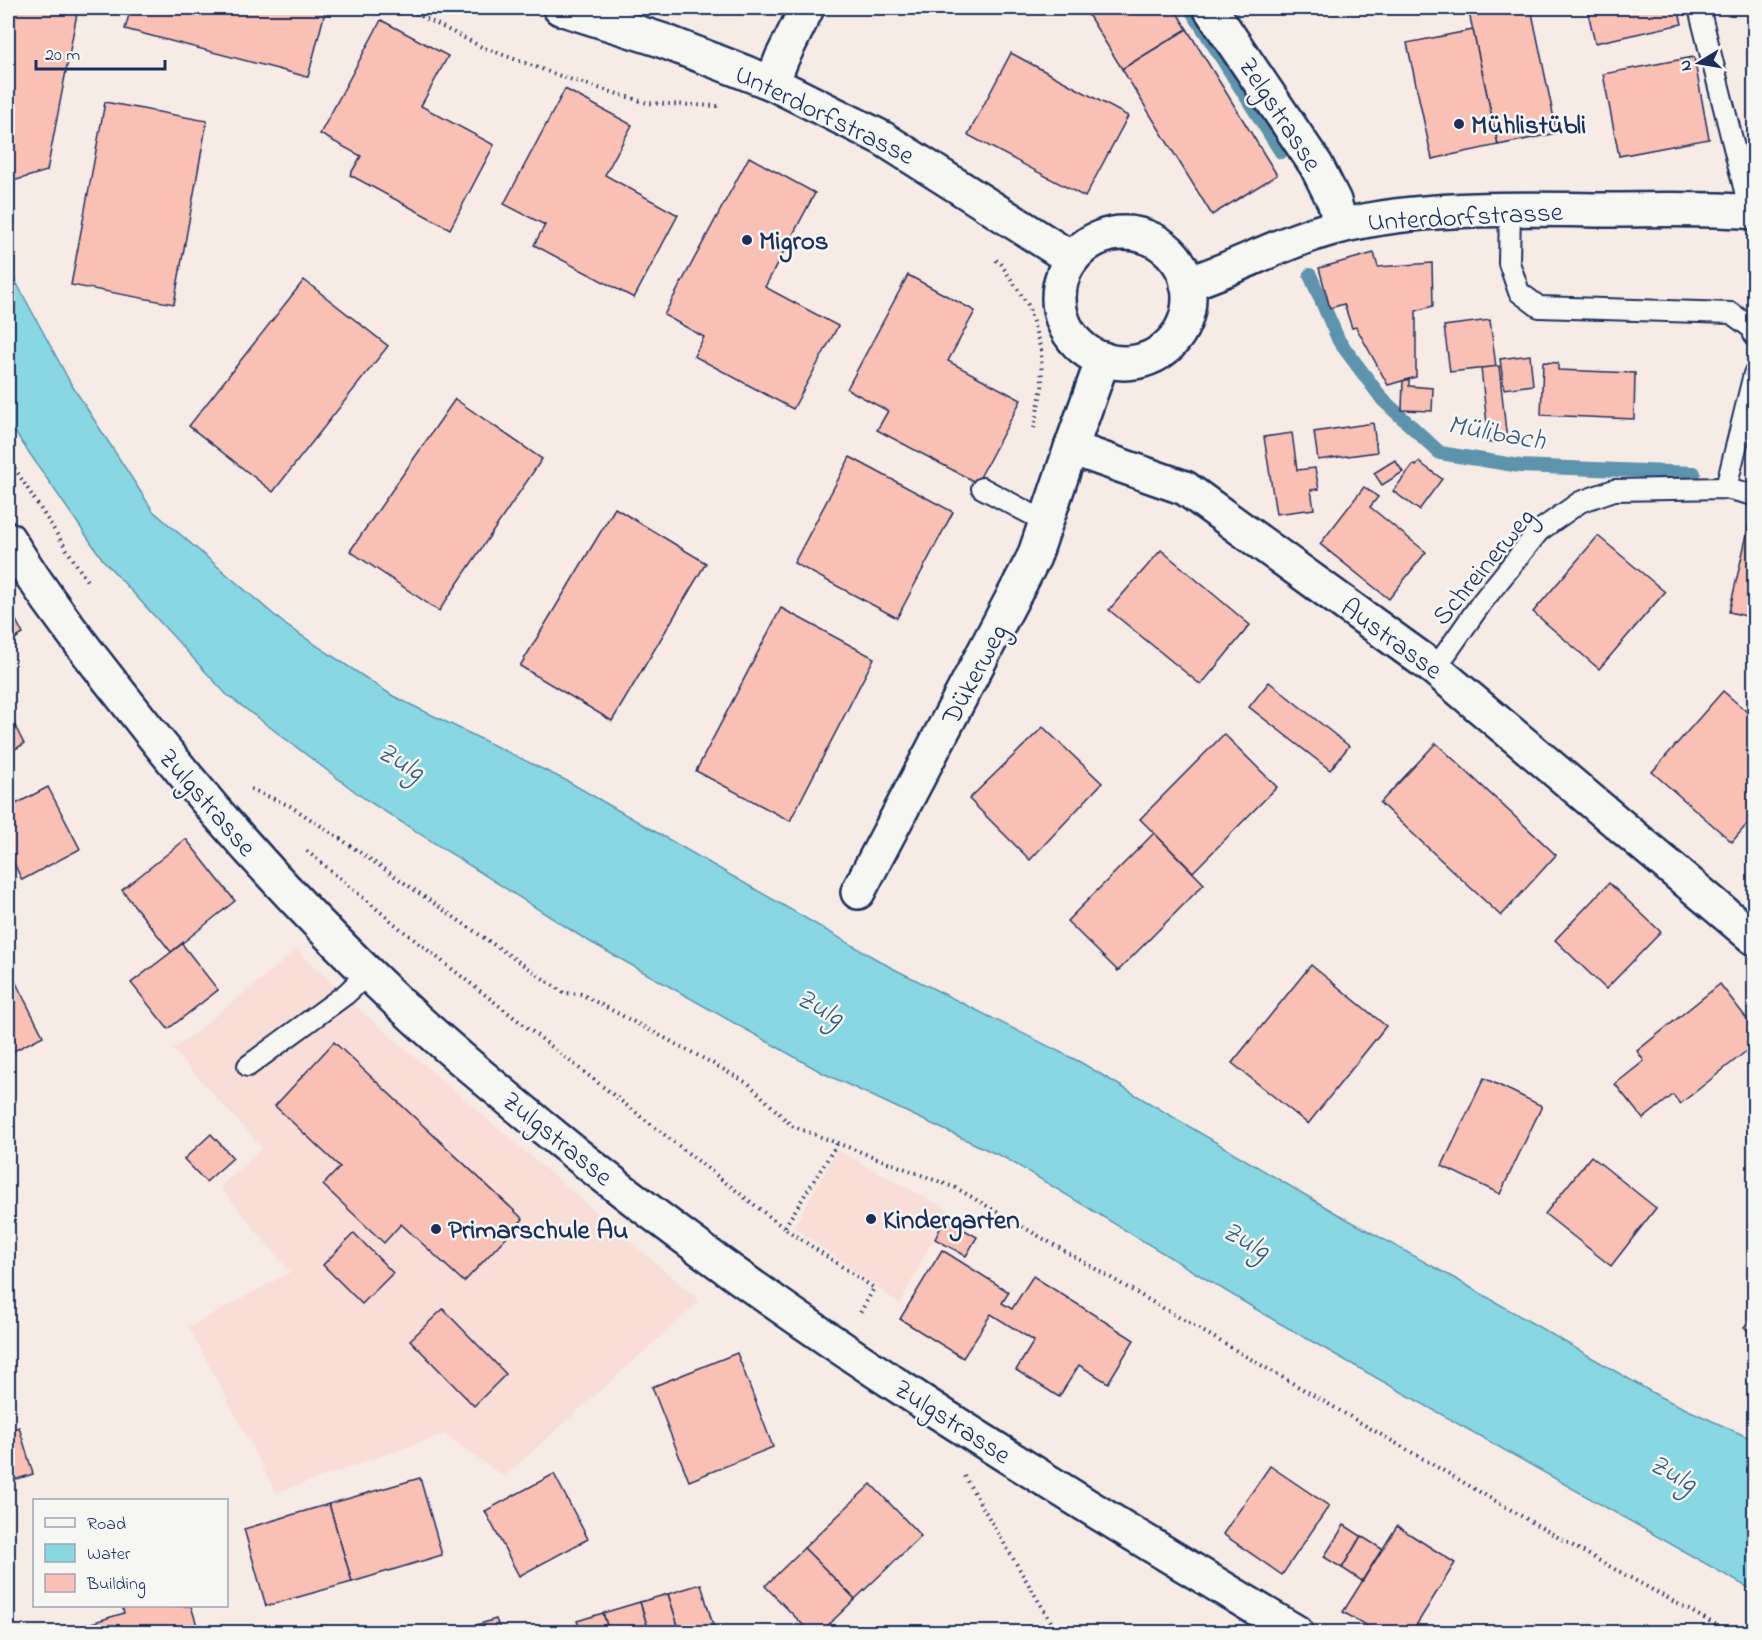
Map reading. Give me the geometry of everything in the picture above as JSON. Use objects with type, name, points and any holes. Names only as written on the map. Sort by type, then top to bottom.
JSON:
[{"type":"street","name":"Unterdorfstrasse","points":[[560,8],[661,40],[772,83],[882,138],[1072,259]]},
{"type":"street","points":[[772,83],[807,8]]},
{"type":"street","name":"Zelgstrasse","points":[[1210,8],[1316,165],[1334,201],[1341,226]]},
{"type":"street","name":"Unterdorfstrasse","points":[[1187,284],[1304,236],[1341,226],[1408,215],[1510,210],[1752,211]]},
{"type":"street","points":[[1119,233],[1138,234],[1155,240],[1169,252],[1180,267],[1187,284],[1189,301],[1186,318],[1179,333],[1153,356],[1137,362],[1120,363],[1103,359],[1084,350],[1071,335],[1061,317],[1059,297],[1062,276],[1072,259],[1085,246],[1101,237],[1119,233]]},
{"type":"street","points":[[1071,448],[1103,359]]},
{"type":"street","name":"Dükerweg","points":[[858,892],[1035,557],[1071,448]]},
{"type":"street","name":"Austrasse","points":[[1071,448],[1185,488],[1435,669],[1752,931]]},
{"type":"street","name":"Zulgstrasse","points":[[8,539],[65,624],[207,802],[309,915],[451,1050],[605,1178],[782,1308],[1046,1481],[1296,1632]]},
{"type":"lane","points":[[1699,8],[1752,211]]},
{"type":"lane","points":[[1510,210],[1509,263],[1519,292],[1539,307],[1731,313],[1753,328],[1755,335]]},
{"type":"lane","points":[[1726,488],[1755,374]]},
{"type":"lane","points":[[982,488],[1046,522]]},
{"type":"lane","name":"Schreinerweg","points":[[1435,669],[1482,602],[1539,531],[1580,502],[1614,490],[1726,488],[1755,495]]},
{"type":"lane","points":[[248,1066],[346,994],[368,973]]},
{"type":"path","points":[[405,8],[482,47],[560,76],[636,100],[647,103],[723,106]]},
{"type":"path","points":[[992,257],[1001,264],[1028,304],[1041,350],[1042,387],[1033,431]]},
{"type":"path","points":[[8,458],[89,585]]},
{"type":"path","points":[[253,795],[246,787],[290,806],[564,993],[580,994],[749,1084],[792,1126],[956,1188],[1580,1550],[1729,1632]]},
{"type":"path","points":[[298,843],[402,930],[784,1228],[874,1288],[855,1323]]},
{"type":"path","points":[[784,1228],[837,1143]]},
{"type":"path","points":[[960,1469],[1058,1632]]},
{"type":"shaded area","name":"Primarschule Au","points":[[297,950],[360,1010],[700,1301],[504,1477],[444,1434],[276,1493],[189,1327],[290,1272],[220,1187],[262,1148],[173,1050]]},
{"type":"shaded area","name":"Kindergarten","points":[[837,1150],[948,1210],[900,1304],[794,1227]]},
{"type":"water","name":"Zulg","points":[[8,267],[71,384],[153,511],[287,626],[393,696],[569,782],[890,967],[1080,1062],[1334,1212],[1461,1282],[1660,1397],[1754,1440],[1754,1591],[1274,1320],[1007,1159],[823,1073],[585,939],[365,799],[226,694],[103,560],[8,422]]},
{"type":"building","points":[[8,8],[78,8],[47,171],[13,181],[8,166]]},
{"type":"building","points":[[131,8],[326,8],[308,77],[125,29]]},
{"type":"building","points":[[1084,8],[1174,8],[1187,29],[1122,69]]},
{"type":"building","points":[[1468,8],[1531,8],[1557,133],[1498,145]]},
{"type":"building","points":[[1587,8],[1678,8],[1682,24],[1595,43]]},
{"type":"building","points":[[381,20],[448,56],[421,106],[494,145],[450,229],[350,175],[361,156],[320,134]]},
{"type":"building","points":[[1187,29],[1277,175],[1212,215],[1122,69]]},
{"type":"building","points":[[1473,30],[1498,145],[1432,159],[1407,43]]},
{"type":"building","points":[[1011,53],[1128,116],[1085,197],[968,135]]},
{"type":"building","points":[[1694,57],[1709,139],[1619,156],[1603,74]]},
{"type":"building","points":[[565,89],[632,125],[605,175],[678,215],[634,298],[534,245],[545,225],[504,204]]},
{"type":"building","points":[[105,102],[207,121],[174,304],[71,285]]},
{"type":"building","name":"Migros","points":[[749,157],[815,193],[765,287],[838,326],[793,409],[694,356],[704,337],[664,315]]},
{"type":"building","points":[[1374,253],[1378,267],[1432,263],[1433,306],[1416,311],[1416,377],[1388,385],[1356,327],[1352,328],[1344,304],[1330,308],[1319,268]]},
{"type":"building","points":[[908,275],[975,311],[948,361],[1021,400],[977,483],[877,430],[888,411],[847,389]]},
{"type":"building","points":[[304,280],[388,346],[273,492],[189,426]]},
{"type":"building","points":[[1490,320],[1496,367],[1450,372],[1444,326]]},
{"type":"building","points":[[1530,355],[1533,385],[1504,389],[1500,359]]},
{"type":"building","points":[[1543,362],[1558,363],[1558,370],[1635,373],[1634,419],[1541,415]]},
{"type":"building","points":[[1499,366],[1507,441],[1489,443],[1481,368]]},
{"type":"building","points":[[1409,379],[1409,386],[1433,388],[1432,411],[1402,410],[1403,381]]},
{"type":"building","points":[[455,399],[542,459],[439,611],[350,551]]},
{"type":"building","points":[[1373,423],[1377,452],[1318,460],[1314,432]]},
{"type":"building","points":[[1292,433],[1297,470],[1315,468],[1319,489],[1311,490],[1314,509],[1276,514],[1264,437]]},
{"type":"building","points":[[850,457],[953,512],[897,618],[794,563]]},
{"type":"building","points":[[1395,460],[1403,472],[1382,485],[1374,473]]},
{"type":"building","points":[[1419,462],[1442,479],[1419,510],[1393,491],[1414,464],[1416,466]]},
{"type":"building","points":[[1364,487],[1378,497],[1370,507],[1426,552],[1389,599],[1320,544]]},
{"type":"building","points":[[615,508],[706,563],[612,721],[520,666]]},
{"type":"building","points":[[1751,517],[1754,518],[1754,618],[1729,612]]},
{"type":"building","points":[[1598,536],[1665,592],[1599,669],[1533,612]]},
{"type":"building","points":[[1161,550],[1250,625],[1201,685],[1109,610]]},
{"type":"building","points":[[8,605],[23,634],[8,643]]},
{"type":"building","points":[[781,608],[874,658],[790,821],[696,771]]},
{"type":"building","points":[[1269,682],[1349,746],[1330,770],[1249,707]]},
{"type":"building","points":[[1723,691],[1754,718],[1754,816],[1732,842],[1652,772]]},
{"type":"building","points":[[8,712],[24,744],[8,753]]},
{"type":"building","points":[[1043,727],[1102,783],[1030,860],[969,799]]},
{"type":"building","points":[[1224,734],[1277,787],[1193,872],[1140,819]]},
{"type":"building","points":[[1436,743],[1556,855],[1501,916],[1380,803]]},
{"type":"building","points":[[48,787],[80,849],[22,880],[8,851],[8,808]]},
{"type":"building","points":[[1154,833],[1204,884],[1118,971],[1067,921]]},
{"type":"building","points":[[186,839],[235,901],[171,952],[122,890]]},
{"type":"building","points":[[1609,883],[1661,932],[1606,989],[1555,940]]},
{"type":"building","points":[[182,944],[218,990],[168,1029],[131,983]]},
{"type":"building","points":[[1311,965],[1386,1026],[1308,1124],[1232,1063]]},
{"type":"building","points":[[8,967],[43,1036],[8,1054]]},
{"type":"building","points":[[1720,984],[1754,1028],[1754,1045],[1680,1104],[1673,1095],[1643,1119],[1615,1084],[1644,1061],[1637,1051]]},
{"type":"building","points":[[334,1042],[523,1219],[464,1282],[401,1224],[384,1243],[323,1185],[340,1167],[275,1106]]},
{"type":"building","points":[[1484,1078],[1542,1106],[1500,1194],[1442,1166]]},
{"type":"building","points":[[211,1134],[233,1158],[206,1182],[184,1159]]},
{"type":"building","points":[[1591,1156],[1656,1208],[1611,1266],[1545,1214]]},
{"type":"building","points":[[945,1219],[977,1237],[966,1256],[935,1239]]},
{"type":"building","points":[[354,1233],[393,1273],[362,1304],[323,1265]]},
{"type":"building","points":[[942,1250],[1009,1292],[1002,1303],[1012,1309],[1033,1276],[1134,1340],[1108,1383],[1079,1365],[1059,1397],[1016,1370],[1034,1341],[991,1314],[963,1358],[900,1319]]},
{"type":"building","points":[[443,1309],[506,1374],[474,1406],[410,1340]]},
{"type":"building","points":[[1754,1316],[1754,1336],[1744,1327]]},
{"type":"building","points":[[737,1353],[773,1447],[689,1481],[652,1387]]},
{"type":"building","points":[[19,1427],[33,1474],[8,1482],[8,1431]]},
{"type":"building","points":[[1270,1466],[1329,1506],[1282,1575],[1223,1534]]},
{"type":"building","points":[[554,1474],[588,1539],[519,1576],[485,1511]]},
{"type":"building","points":[[420,1478],[442,1555],[352,1582],[329,1504]]},
{"type":"building","points":[[871,1484],[921,1536],[855,1599],[804,1548]]},
{"type":"building","points":[[329,1504],[352,1582],[266,1606],[244,1529]]},
{"type":"building","points":[[1344,1525],[1361,1536],[1342,1568],[1324,1557]]},
{"type":"building","points":[[1397,1526],[1455,1563],[1412,1632],[1377,1632],[1343,1612]]},
{"type":"building","points":[[1361,1536],[1382,1549],[1362,1581],[1342,1568]]},
{"type":"building","points":[[804,1548],[855,1599],[821,1632],[810,1632],[765,1586]]},
{"type":"building","points":[[701,1584],[715,1632],[680,1632],[668,1594]]},
{"type":"building","points":[[668,1594],[680,1632],[649,1632],[640,1602]]},
{"type":"building","points":[[640,1602],[649,1632],[609,1632],[603,1613]]},
{"type":"building","points":[[122,1607],[191,1607],[199,1632],[62,1632],[124,1613]]},
{"type":"building","points":[[603,1613],[609,1632],[581,1632],[577,1621]]},
{"type":"building","points":[[496,1619],[501,1632],[454,1632]]},
{"type":"waterway","name":"Mülibach","points":[[1190,8],[1281,152]]},
{"type":"waterway","name":"Mülibach","points":[[1310,275],[1339,341],[1383,400],[1440,453],[1520,466],[1694,473]]},
{"type":"place","name":"Mühlistübli","points":[[1459,124]]},
{"type":"place","name":"Migros","points":[[747,240]]},
{"type":"place","name":"Kindergarten","points":[[871,1219]]},
{"type":"place","name":"Primarschule Au","points":[[436,1229]]}]
